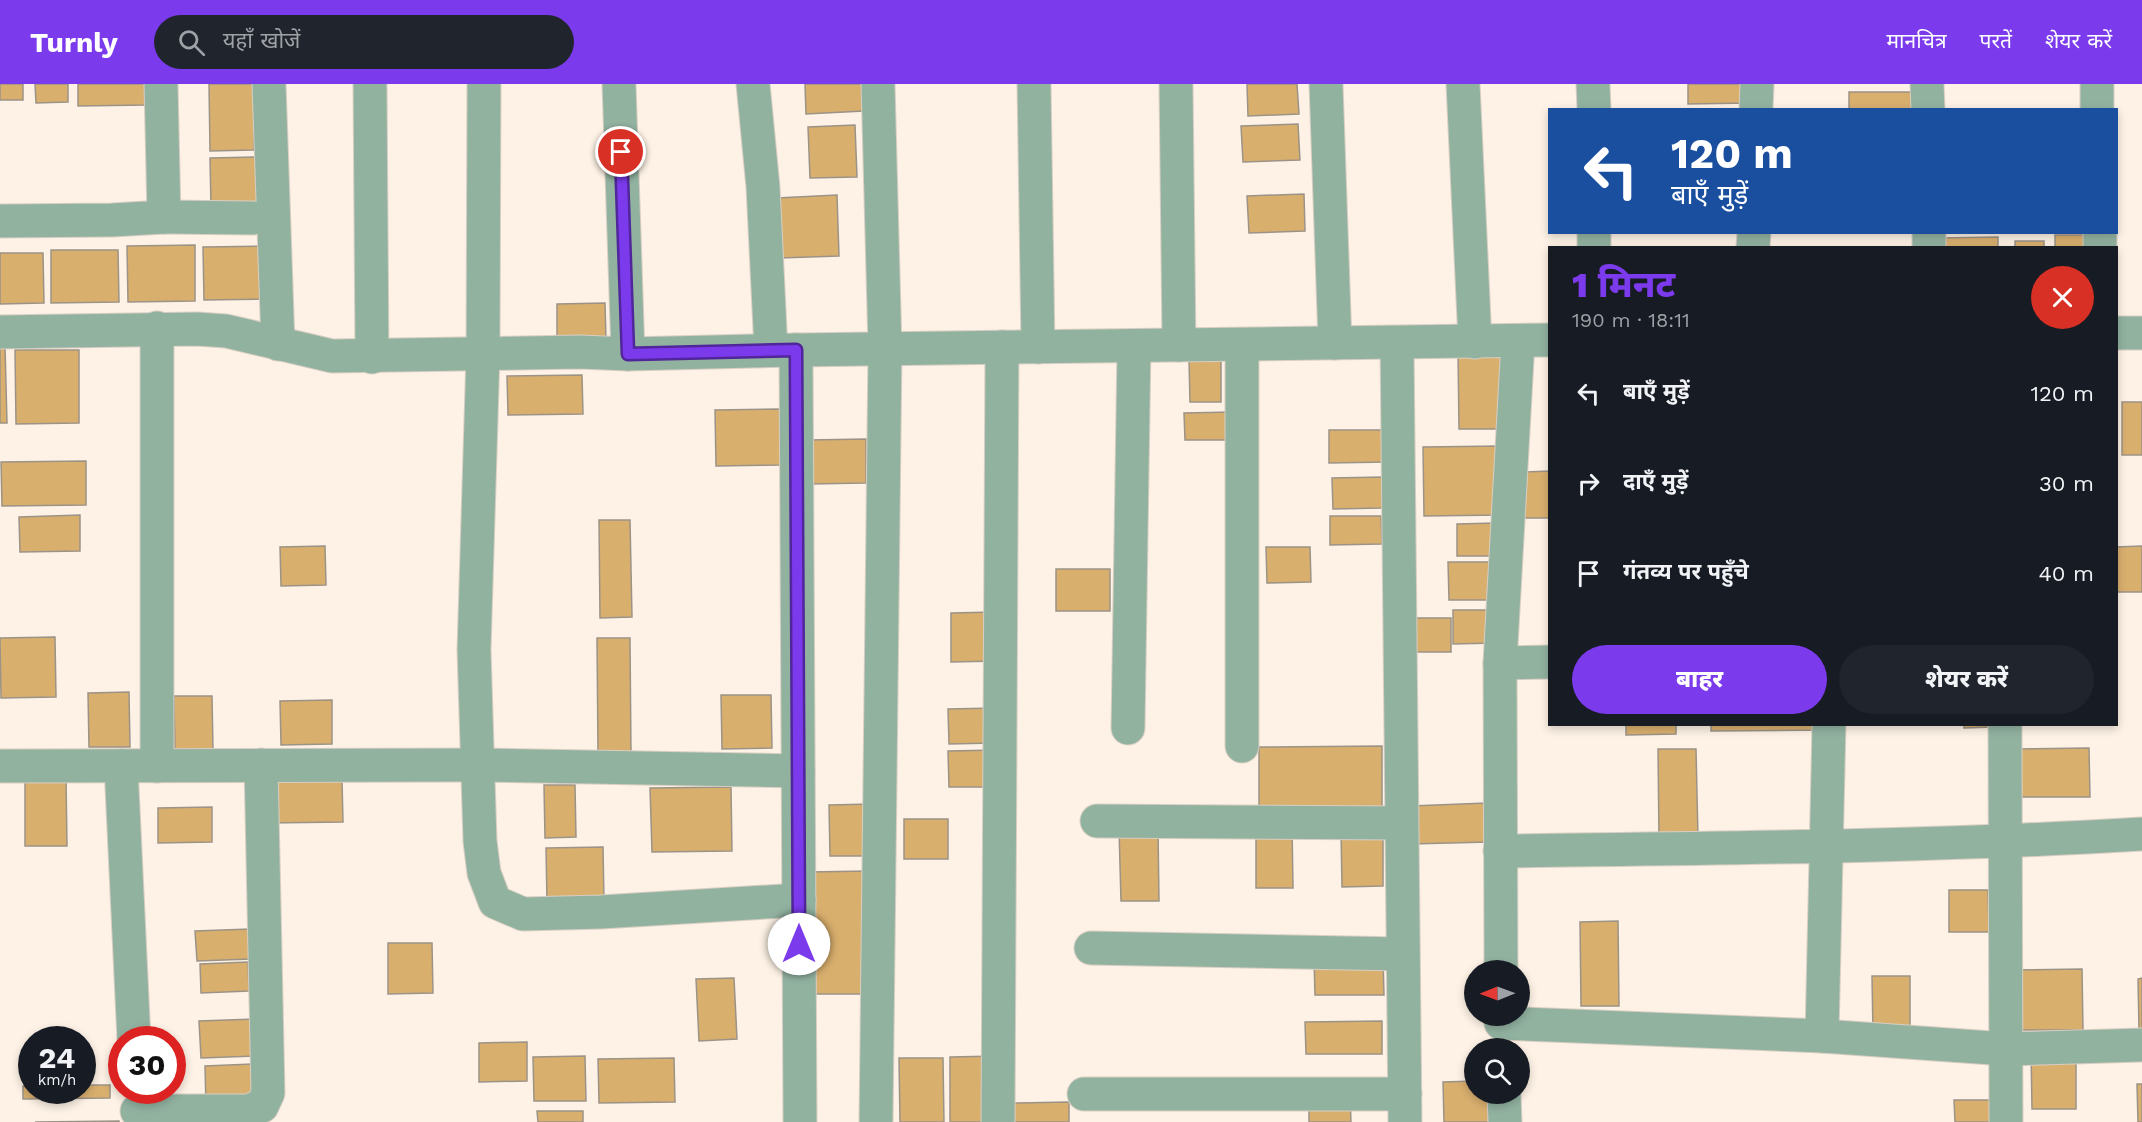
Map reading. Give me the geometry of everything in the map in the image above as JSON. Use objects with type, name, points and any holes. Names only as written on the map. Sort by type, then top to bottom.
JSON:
[{"type":"street","points":[[161,84],[164,217]]},
{"type":"street","points":[[268,84],[278,344]]},
{"type":"street","points":[[370,84],[372,357]]},
{"type":"street","points":[[484,84],[483,354],[474,650],[480,841],[484,873],[495,902],[523,914],[602,912],[799,900]]},
{"type":"street","points":[[619,84],[628,354]]},
{"type":"street","points":[[753,84],[763,187],[784,350],[798,771],[800,1122]]},
{"type":"street","points":[[876,1122],[885,349],[878,84]]},
{"type":"street","points":[[1034,84],[1038,347]]},
{"type":"street","points":[[1176,84],[1179,345]]},
{"type":"street","points":[[1326,84],[1335,343]]},
{"type":"street","points":[[1463,84],[1475,342]]},
{"type":"street","points":[[1593,84],[1594,108]]},
{"type":"street","points":[[1756,108],[1757,84]]},
{"type":"street","points":[[1927,84],[1928,108]]},
{"type":"street","points":[[2097,84],[2097,108]]},
{"type":"street","points":[[0,221],[164,217],[253,218]]},
{"type":"street","points":[[157,328],[157,766]]},
{"type":"street","points":[[0,332],[157,328],[226,331],[332,356],[372,357],[580,352],[628,354],[1534,341],[1500,663],[1500,960]]},
{"type":"street","points":[[2118,333],[2142,333]]},
{"type":"street","points":[[1084,1094],[1405,1108],[1397,343]]},
{"type":"street","points":[[1242,345],[1242,746]]},
{"type":"street","points":[[1128,728],[1134,346]]},
{"type":"street","points":[[998,1122],[1002,347]]},
{"type":"street","points":[[1500,663],[1548,662]]},
{"type":"street","points":[[1822,1036],[1829,726]]},
{"type":"street","points":[[2004,726],[2006,1122]]},
{"type":"street","points":[[137,1108],[248,1111],[262,1106],[268,1093],[261,765]]},
{"type":"street","points":[[0,766],[477,765],[798,771]]},
{"type":"street","points":[[121,766],[133,1026]]},
{"type":"street","points":[[1096,821],[1401,823]]},
{"type":"street","points":[[1500,851],[1825,847],[2004,842],[2142,834]]},
{"type":"street","points":[[1091,948],[1402,954]]},
{"type":"street","points":[[1501,1029],[1822,1036],[2006,1049],[2142,1045]]},
{"type":"street","points":[[1504,1104],[1505,1122]]},
{"type":"building","points":[[0,84],[23,84],[23,100],[0,100]]},
{"type":"building","points":[[35,84],[68,84],[68,102],[36,103]]},
{"type":"building","points":[[78,84],[147,84],[147,105],[78,106]]},
{"type":"building","points":[[209,84],[254,84],[254,150],[210,151]]},
{"type":"building","points":[[805,84],[864,84],[864,111],[806,114]]},
{"type":"building","points":[[1247,84],[1297,84],[1299,114],[1248,116]]},
{"type":"building","points":[[1688,84],[1750,84],[1750,103],[1688,104]]},
{"type":"building","points":[[1849,92],[1919,92],[1919,108],[1849,108]]},
{"type":"building","points":[[1298,124],[1300,160],[1243,162],[1241,126]]},
{"type":"building","points":[[855,125],[857,177],[810,178],[808,127]]},
{"type":"building","points":[[262,157],[262,206],[211,206],[210,158]]},
{"type":"building","points":[[1304,194],[1305,231],[1249,233],[1247,196]]},
{"type":"building","points":[[837,195],[839,256],[780,258],[777,198]]},
{"type":"building","points":[[2055,235],[2092,235],[2092,246],[2055,246]]},
{"type":"building","points":[[1998,237],[1998,246],[1938,246],[1938,238]]},
{"type":"building","points":[[2015,241],[2044,241],[2044,246],[2015,246]]},
{"type":"building","points":[[195,245],[195,301],[128,302],[127,246]]},
{"type":"building","points":[[266,246],[267,299],[204,300],[203,247]]},
{"type":"building","points":[[51,250],[118,250],[119,302],[51,303]]},
{"type":"building","points":[[0,253],[43,253],[44,303],[0,304]]},
{"type":"building","points":[[605,303],[606,339],[557,339],[557,304]]},
{"type":"building","points":[[0,346],[5,346],[7,423],[0,423]]},
{"type":"building","points":[[15,350],[79,350],[79,423],[16,424]]},
{"type":"building","points":[[1458,352],[1509,352],[1510,429],[1459,429]]},
{"type":"building","points":[[1221,359],[1221,402],[1190,402],[1189,360]]},
{"type":"building","points":[[582,375],[583,414],[508,415],[507,376]]},
{"type":"building","points":[[2122,402],[2142,402],[2142,455],[2122,455]]},
{"type":"building","points":[[781,409],[782,465],[716,466],[715,410]]},
{"type":"building","points":[[1232,412],[1232,440],[1185,440],[1184,413]]},
{"type":"building","points":[[1329,430],[1387,430],[1388,462],[1329,463]]},
{"type":"building","points":[[866,439],[866,483],[809,484],[808,440]]},
{"type":"building","points":[[1500,446],[1501,515],[1424,516],[1423,447]]},
{"type":"building","points":[[86,461],[86,505],[2,506],[1,462]]},
{"type":"building","points":[[1548,471],[1548,518],[1525,518],[1524,472]]},
{"type":"building","points":[[1382,477],[1382,508],[1333,509],[1332,478]]},
{"type":"building","points":[[80,515],[80,551],[20,552],[19,517]]},
{"type":"building","points":[[1330,516],[1381,516],[1382,544],[1330,545]]},
{"type":"building","points":[[599,520],[630,520],[632,617],[600,618]]},
{"type":"building","points":[[1496,523],[1497,556],[1457,556],[1457,524]]},
{"type":"building","points":[[325,546],[326,585],[281,586],[280,547]]},
{"type":"building","points":[[2142,546],[2142,592],[2118,592],[2118,547]]},
{"type":"building","points":[[1266,547],[1310,547],[1311,582],[1267,583]]},
{"type":"building","points":[[1448,562],[1496,562],[1496,600],[1449,600]]},
{"type":"building","points":[[1056,569],[1110,569],[1110,611],[1056,611]]},
{"type":"building","points":[[1453,610],[1496,610],[1496,643],[1453,644]]},
{"type":"building","points":[[995,612],[996,661],[951,662],[951,613]]},
{"type":"building","points":[[1407,618],[1451,618],[1451,652],[1407,652]]},
{"type":"building","points":[[55,637],[56,697],[1,698],[0,638]]},
{"type":"building","points":[[597,638],[630,638],[631,753],[598,753]]},
{"type":"building","points":[[129,692],[130,747],[89,747],[88,693]]},
{"type":"building","points":[[721,695],[771,695],[772,748],[722,749]]},
{"type":"building","points":[[174,696],[212,696],[213,749],[175,749]]},
{"type":"building","points":[[332,700],[332,744],[281,745],[280,701]]},
{"type":"building","points":[[995,708],[995,743],[949,744],[948,709]]},
{"type":"building","points":[[1626,726],[1676,726],[1676,734],[1626,735]]},
{"type":"building","points":[[1711,726],[1824,726],[1824,730],[1711,731]]},
{"type":"building","points":[[1964,726],[1994,726],[1994,727],[1964,728]]},
{"type":"building","points":[[1382,746],[1382,810],[1259,811],[1259,747]]},
{"type":"building","points":[[2089,748],[2090,797],[2017,797],[2016,749]]},
{"type":"building","points":[[1658,749],[1696,749],[1698,838],[1659,838]]},
{"type":"building","points":[[997,750],[997,787],[949,787],[948,751]]},
{"type":"building","points":[[25,777],[66,777],[67,846],[25,846]]},
{"type":"building","points":[[342,780],[343,822],[268,823],[268,781]]},
{"type":"building","points":[[544,785],[575,785],[576,837],[545,838]]},
{"type":"building","points":[[731,787],[732,851],[652,852],[650,788]]},
{"type":"building","points":[[1486,803],[1489,842],[1411,844],[1411,806]]},
{"type":"building","points":[[871,804],[871,856],[830,856],[829,805]]},
{"type":"building","points":[[212,807],[212,842],[158,843],[158,808]]},
{"type":"building","points":[[904,819],[948,819],[948,859],[904,859]]},
{"type":"building","points":[[1292,825],[1293,888],[1256,888],[1256,826]]},
{"type":"building","points":[[1158,828],[1159,901],[1121,901],[1119,829]]},
{"type":"building","points":[[1341,831],[1383,831],[1383,886],[1342,887]]},
{"type":"building","points":[[603,847],[604,902],[547,902],[546,848]]},
{"type":"building","points":[[870,871],[871,994],[808,994],[806,872]]},
{"type":"building","points":[[1949,890],[1988,890],[1989,932],[1949,932]]},
{"type":"building","points":[[1618,921],[1619,1006],[1581,1006],[1580,922]]},
{"type":"building","points":[[250,929],[251,959],[197,961],[195,931]]},
{"type":"building","points":[[388,943],[432,943],[433,993],[388,994]]},
{"type":"building","points":[[1314,958],[1383,958],[1384,995],[1315,995]]},
{"type":"building","points":[[248,962],[249,991],[201,993],[200,964]]},
{"type":"building","points":[[2082,969],[2083,1030],[2014,1030],[2013,970]]},
{"type":"building","points":[[1872,976],[1910,976],[1910,1034],[1873,1034]]},
{"type":"building","points":[[734,978],[737,1039],[699,1041],[696,979]]},
{"type":"building","points":[[2142,978],[2142,1029],[2139,1029],[2138,979]]},
{"type":"building","points":[[255,1019],[257,1056],[201,1058],[199,1021]]},
{"type":"building","points":[[1382,1021],[1382,1054],[1306,1054],[1305,1022]]},
{"type":"building","points":[[527,1042],[527,1081],[479,1082],[479,1043]]},
{"type":"building","points":[[2076,1050],[2076,1109],[2032,1109],[2031,1051]]},
{"type":"building","points":[[585,1056],[586,1101],[534,1101],[533,1057]]},
{"type":"building","points":[[996,1056],[996,1122],[950,1122],[950,1057]]},
{"type":"building","points":[[674,1058],[675,1102],[599,1103],[598,1059]]},
{"type":"building","points":[[899,1058],[943,1058],[944,1122],[900,1122]]},
{"type":"building","points":[[252,1064],[254,1104],[206,1106],[205,1066]]},
{"type":"building","points":[[1464,1081],[1464,1104],[1496,1104],[1496,1122],[1444,1122],[1443,1082]]},
{"type":"building","points":[[2137,1084],[2142,1084],[2142,1122],[2138,1122]]},
{"type":"building","points":[[96,1085],[108,1085],[108,1098],[96,1098]]},
{"type":"building","points":[[1309,1095],[1350,1095],[1351,1122],[1309,1122]]},
{"type":"building","points":[[1954,1100],[1996,1100],[1997,1122],[1955,1122]]},
{"type":"building","points":[[1069,1102],[1069,1122],[1014,1122],[1013,1103]]},
{"type":"building","points":[[537,1111],[583,1111],[583,1122],[538,1122]]},
{"type":"building","points":[[119,1121],[119,1122],[35,1122]]},
{"type":"route","points":[[621,152],[628,354],[796,350],[799,944]]}]
